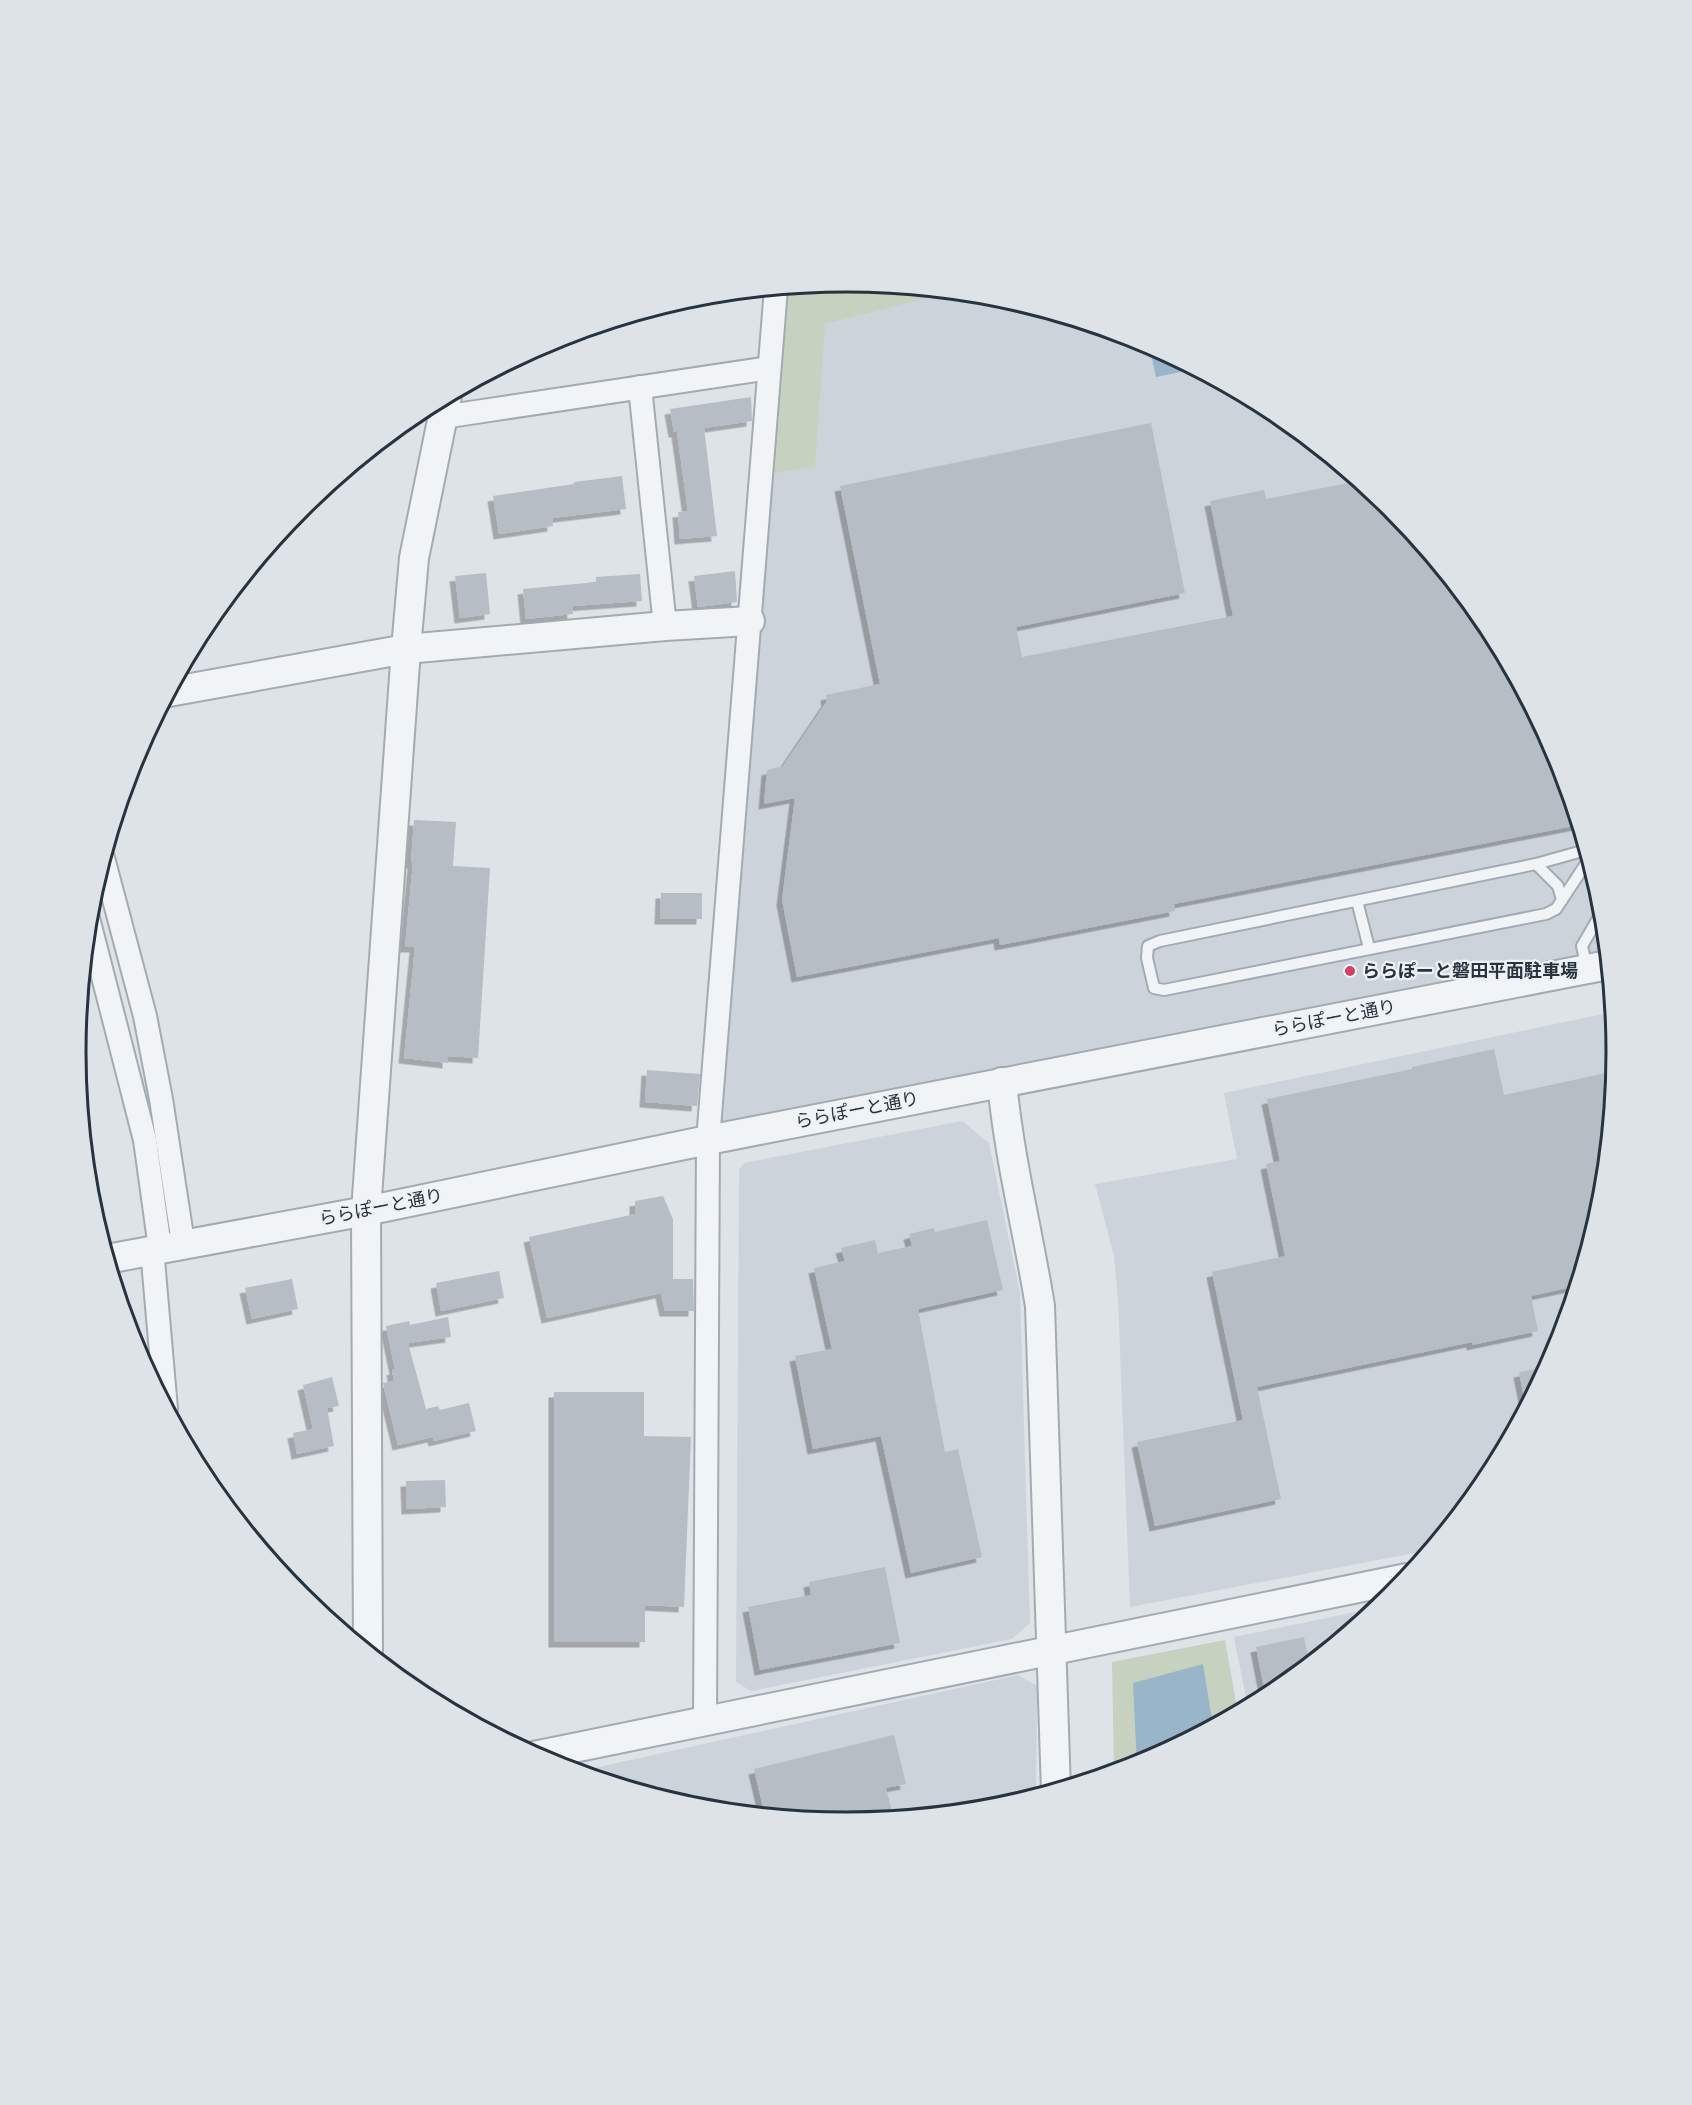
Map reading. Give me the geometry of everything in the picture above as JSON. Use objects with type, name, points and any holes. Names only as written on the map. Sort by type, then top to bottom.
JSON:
[{"type":"street","points":[[705,1722],[708,1140],[775,296]]},
{"type":"street","points":[[446,406],[640,387],[768,368]]},
{"type":"street","points":[[640,387],[665,626]]},
{"type":"street","points":[[368,1643],[366,1211],[414,558],[445,407]]},
{"type":"street","points":[[177,690],[406,649],[665,626],[750,621]]},
{"type":"street","points":[[107,873],[145,1016],[161,1099],[166,1393]]},
{"type":"street","points":[[94,941],[145,1140],[165,1247]]},
{"type":"street","name":"ららぽーと通り","points":[[113,1257],[366,1211],[708,1140],[1598,967]]},
{"type":"street","points":[[1002,1082],[1014,1174],[1033,1260],[1040,1306],[1056,1783]]},
{"type":"street","points":[[550,1753],[1392,1581]]},
{"type":"lane","points":[[1580,852],[1536,864],[1160,941],[1148,946],[1154,988],[1164,990],[1546,914],[1556,909],[1584,867]]},
{"type":"lane","points":[[1536,864],[1558,886],[1562,900]]},
{"type":"lane","points":[[1357,901],[1369,948]]},
{"type":"lane","points":[[1595,923],[1582,946],[1598,967]]},
{"type":"shaded area","points":[[846,292],[896,294],[994,307],[1090,332],[1182,370],[1269,420],[1309,449],[1384,515],[1418,551],[1449,590],[1505,672],[1549,761],[1566,808],[1581,856],[1592,904],[1601,966],[718,1138],[776,296]]},
{"type":"shaded area","points":[[1605,1014],[1605,1102],[1600,1152],[1581,1249],[1566,1297],[1549,1344],[1505,1433],[1478,1475],[1420,1552],[1130,1607],[1118,1300],[1114,1256],[1095,1184],[1237,1159],[1224,1093]]},
{"type":"shaded area","points":[[962,1121],[989,1143],[1020,1293],[1030,1623],[1012,1639],[751,1691],[736,1682],[739,1170],[744,1163]]},
{"type":"shaded area","points":[[1361,1611],[1309,1656],[1246,1699],[1234,1637]]},
{"type":"shaded area","points":[[1018,1675],[1037,1686],[1036,1789],[994,1798],[896,1811],[846,1813],[796,1811],[698,1798],[649,1787],[591,1769]]},
{"type":"green space","points":[[846,292],[929,297],[825,324],[815,467],[760,475],[776,296]]},
{"type":"green space","points":[[1225,1640],[1237,1705],[1182,1735],[1114,1764],[1112,1662]]},
{"type":"water","points":[[1152,356],[1184,371],[1156,377]]},
{"type":"water","points":[[1203,1664],[1212,1719],[1136,1755],[1133,1683]]},
{"type":"building","points":[[751,397],[752,421],[704,428],[717,536],[680,539],[678,512],[688,511],[677,432],[674,432],[670,409]]},
{"type":"building","points":[[1151,423],[1185,593],[1016,627],[1022,657],[1233,616],[1210,501],[1264,490],[1266,499],[1349,483],[1418,551],[1478,630],[1505,672],[1528,716],[1549,761],[1572,826],[1174,904],[1175,911],[1000,945],[999,938],[797,977],[782,900],[795,798],[764,804],[767,770],[783,766],[827,701],[826,695],[880,684],[840,486]]},
{"type":"building","points":[[622,476],[626,509],[552,518],[553,526],[499,534],[493,496]]},
{"type":"building","points":[[735,571],[737,602],[698,607],[694,576]]},
{"type":"building","points":[[486,573],[490,614],[460,618],[455,576]]},
{"type":"building","points":[[640,574],[642,601],[572,606],[573,614],[526,619],[523,589],[596,582],[596,577]]},
{"type":"building","points":[[414,820],[456,822],[453,866],[490,868],[478,1058],[448,1056],[448,1063],[404,1058],[415,947],[405,947],[413,863],[411,863]]},
{"type":"building","points":[[661,893],[702,893],[702,919],[660,919]]},
{"type":"building","points":[[1494,1049],[1504,1095],[1606,1073],[1600,1152],[1592,1201],[1569,1288],[1531,1296],[1538,1331],[1472,1345],[1472,1342],[1257,1387],[1281,1499],[1155,1526],[1137,1442],[1243,1420],[1212,1272],[1285,1256],[1266,1164],[1280,1161],[1267,1099],[1412,1069],[1412,1067]]},
{"type":"building","points":[[647,1070],[700,1074],[697,1106],[645,1102]]},
{"type":"building","points":[[663,1196],[673,1219],[673,1279],[693,1279],[694,1311],[665,1311],[661,1293],[547,1318],[529,1237],[635,1214],[635,1201]]},
{"type":"building","points":[[987,1220],[1003,1290],[918,1309],[945,1452],[958,1449],[982,1557],[911,1573],[881,1436],[813,1449],[795,1356],[832,1349],[814,1268],[845,1261],[841,1248],[875,1240],[878,1253],[912,1246],[909,1234],[934,1228],[935,1232]]},
{"type":"building","points":[[499,1271],[504,1298],[441,1311],[436,1283]]},
{"type":"building","points":[[292,1279],[298,1309],[252,1319],[245,1288]]},
{"type":"building","points":[[448,1317],[451,1337],[408,1343],[426,1409],[438,1406],[440,1410],[469,1403],[476,1431],[434,1441],[433,1437],[398,1445],[383,1383],[394,1381],[392,1370],[395,1369],[386,1326],[409,1321],[410,1325]]},
{"type":"building","points":[[1537,1369],[1524,1397],[1519,1372]]},
{"type":"building","points":[[332,1377],[339,1406],[327,1408],[334,1446],[297,1454],[293,1433],[313,1429],[303,1385]]},
{"type":"building","points":[[554,1392],[644,1392],[644,1436],[691,1437],[684,1607],[645,1605],[645,1642],[554,1642]]},
{"type":"building","points":[[445,1480],[446,1507],[407,1509],[406,1481]]},
{"type":"building","points":[[885,1567],[900,1643],[760,1670],[748,1607],[811,1595],[809,1582]]},
{"type":"building","points":[[1304,1637],[1308,1657],[1264,1688],[1256,1647]]},
{"type":"building","points":[[894,1735],[906,1784],[886,1788],[892,1811],[846,1813],[796,1811],[763,1808],[754,1769]]},
{"type":"place","name":"ららぽーと磐田平面駐車場","points":[[1350,971]]}]
